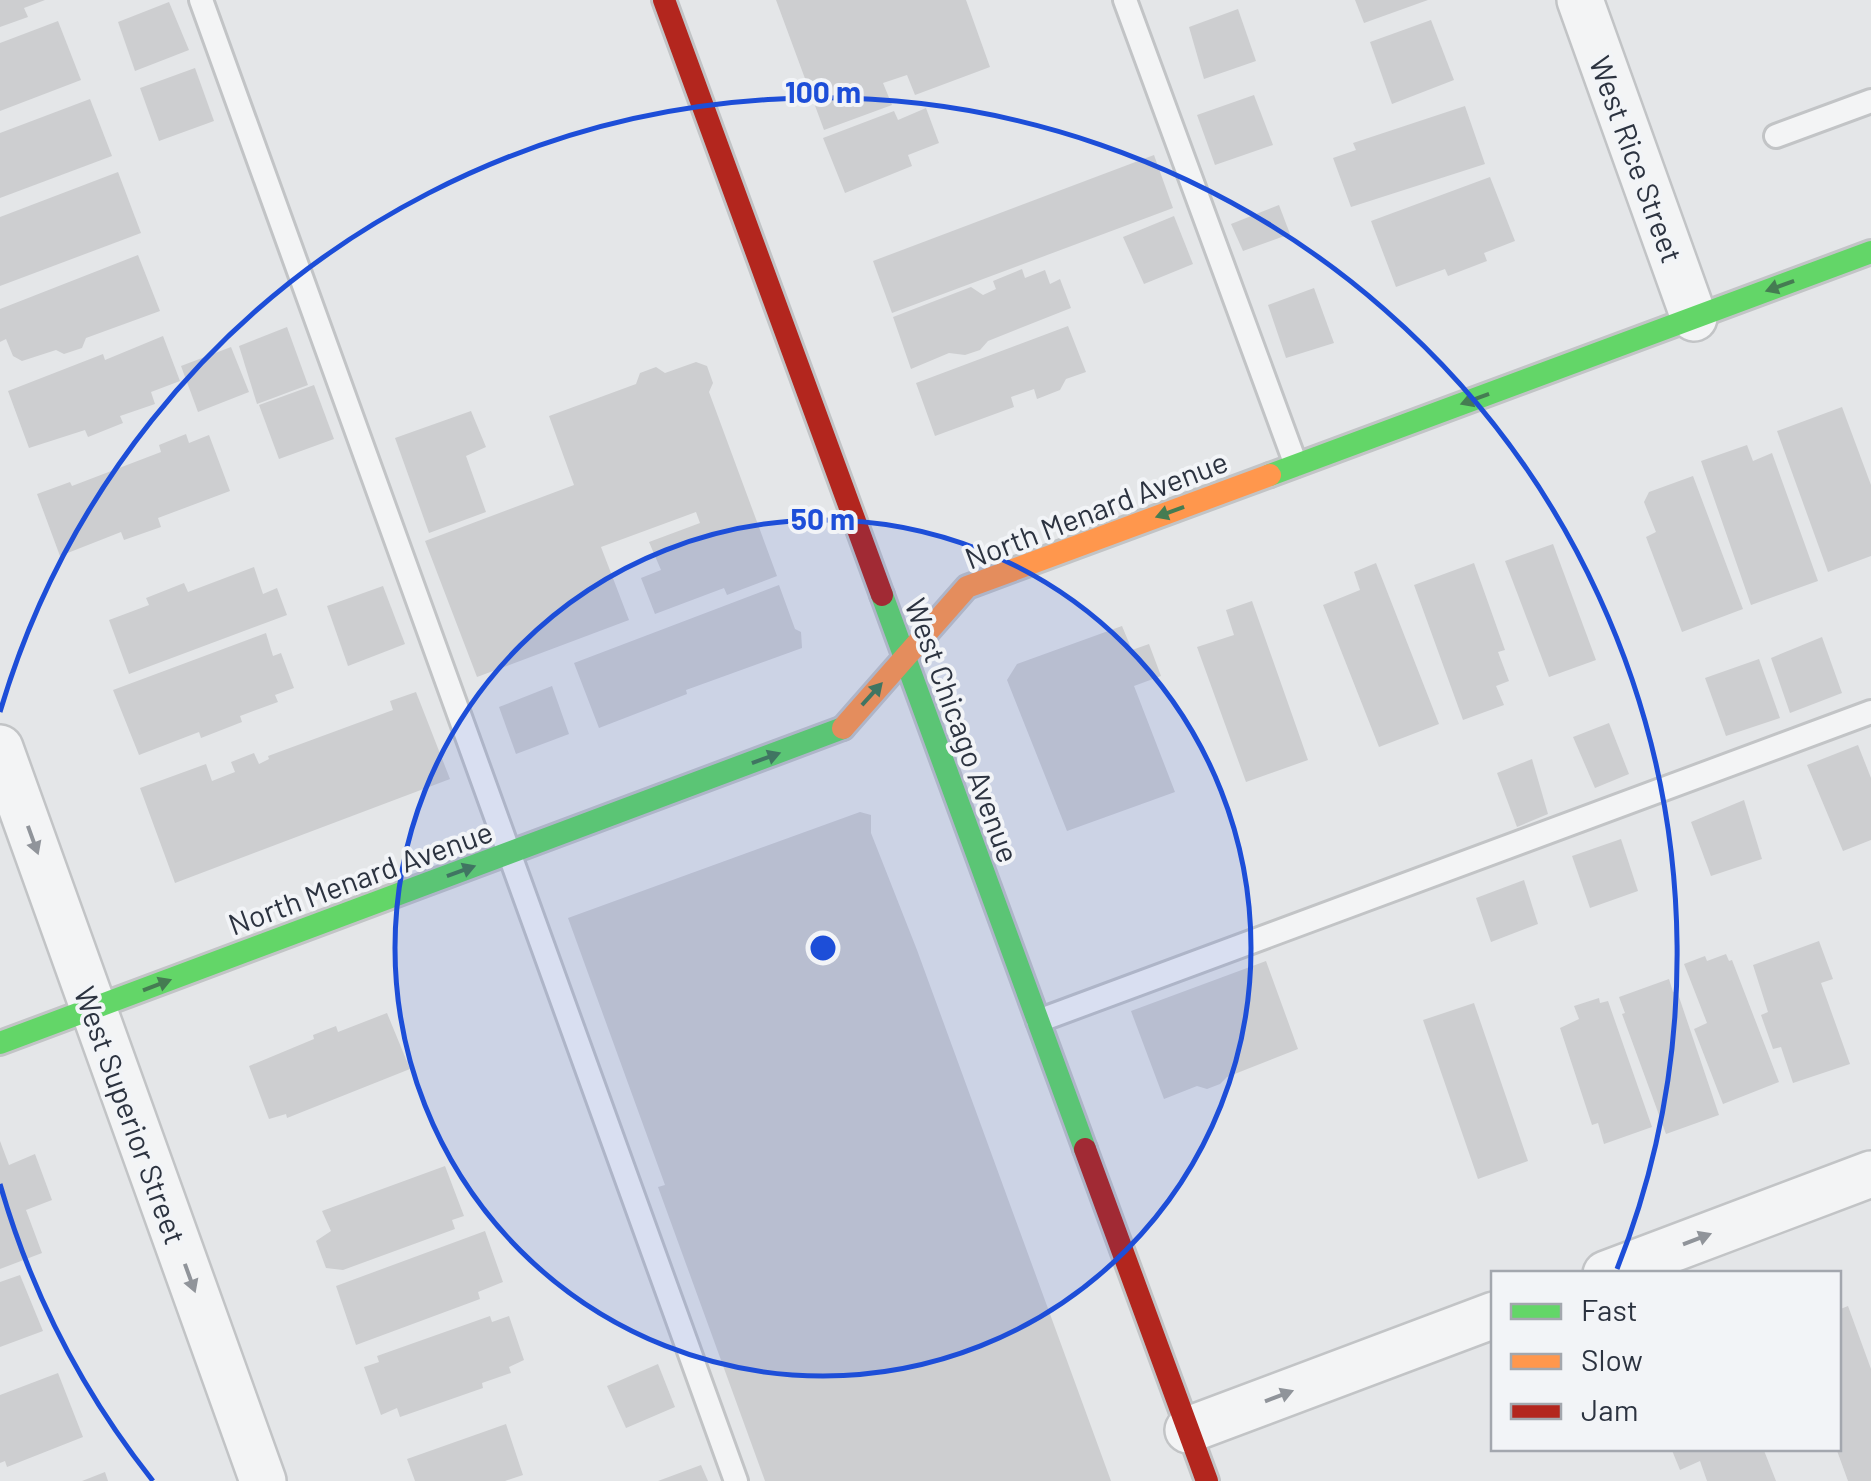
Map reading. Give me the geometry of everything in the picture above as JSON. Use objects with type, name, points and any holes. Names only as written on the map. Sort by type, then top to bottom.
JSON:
[{"type":"street","name":"West Chicago Avenue","points":[[664,0],[1207,1481]]},
{"type":"street","name":"West Rice Street","points":[[1580,0],[1694,318]]},
{"type":"street","name":"North Menard Avenue","points":[[0,1043],[840,730],[968,588],[1871,252]]},
{"type":"street","name":"West Superior Street","points":[[0,748],[263,1481]]},
{"type":"street","points":[[1614,1271],[1871,1174]]},
{"type":"street","points":[[1188,1430],[1491,1317]]},
{"type":"lane","points":[[201,0],[736,1481]]},
{"type":"lane","points":[[1124,0],[1296,466]]},
{"type":"lane","points":[[1776,136],[1871,102]]},
{"type":"lane","points":[[1038,1022],[1871,712]]},
{"type":"building","points":[[0,0],[45,0],[24,8],[28,17],[0,27]]},
{"type":"building","points":[[776,0],[966,0],[990,67],[915,95],[907,75],[883,83],[892,105],[824,130]]},
{"type":"building","points":[[1355,0],[1428,0],[1364,23]]},
{"type":"building","points":[[169,2],[189,50],[135,71],[118,22]]},
{"type":"building","points":[[1238,9],[1256,61],[1204,79],[1189,27]]},
{"type":"building","points":[[1431,20],[1454,80],[1392,104],[1370,42]]},
{"type":"building","points":[[58,21],[81,80],[0,111],[0,43]]},
{"type":"building","points":[[195,68],[214,121],[159,141],[140,88]]},
{"type":"building","points":[[1254,95],[1273,145],[1215,165],[1197,115]]},
{"type":"building","points":[[90,99],[112,156],[0,198],[0,133]]},
{"type":"building","points":[[1465,106],[1485,164],[1351,207],[1333,158],[1356,150],[1353,143]]},
{"type":"building","points":[[926,108],[939,143],[908,155],[912,166],[845,193],[823,138],[894,111],[898,120]]},
{"type":"building","points":[[1154,155],[1173,208],[892,313],[873,261]]},
{"type":"building","points":[[118,172],[141,233],[0,286],[0,217]]},
{"type":"building","points":[[1490,177],[1515,241],[1484,253],[1487,261],[1448,276],[1445,269],[1396,287],[1371,221]]},
{"type":"building","points":[[1279,205],[1290,234],[1243,251],[1231,224]]},
{"type":"building","points":[[1174,216],[1193,264],[1144,284],[1123,237]]},
{"type":"building","points":[[138,255],[160,311],[86,338],[82,348],[64,354],[56,350],[22,361],[13,356],[6,339],[0,342],[0,309]]},
{"type":"building","points":[[1022,269],[1025,278],[1045,270],[1050,284],[1060,279],[1071,308],[988,341],[980,350],[965,355],[949,353],[911,369],[893,317],[971,287],[983,295],[996,289],[993,281]]},
{"type":"building","points":[[1314,288],[1334,343],[1286,358],[1268,305]]},
{"type":"building","points":[[1068,326],[1086,372],[1066,379],[1060,390],[1037,399],[1034,389],[1011,397],[1014,407],[935,436],[916,383]]},
{"type":"building","points":[[287,327],[308,385],[257,404],[239,346]]},
{"type":"building","points":[[163,336],[180,381],[151,392],[155,404],[120,416],[123,423],[88,437],[85,430],[29,448],[8,391],[103,354],[105,360]]},
{"type":"building","points":[[231,347],[249,392],[198,412],[181,366]]},
{"type":"building","points":[[696,362],[707,366],[713,383],[709,392],[777,576],[727,595],[724,588],[655,614],[641,578],[661,570],[649,542],[700,523],[696,512],[601,547],[629,620],[477,677],[425,541],[574,485],[549,416],[636,384],[640,373],[656,367],[665,373]]},
{"type":"building","points":[[314,385],[334,439],[279,459],[259,405]]},
{"type":"building","points":[[1842,407],[1871,485],[1871,556],[1828,572],[1777,431]]},
{"type":"building","points":[[471,411],[486,447],[466,456],[486,512],[429,533],[395,438]]},
{"type":"building","points":[[186,434],[189,443],[209,435],[230,491],[158,518],[161,527],[124,540],[121,532],[60,556],[37,494],[70,482],[72,486],[161,452],[159,445]]},
{"type":"building","points":[[1747,445],[1753,461],[1772,453],[1818,581],[1751,605],[1701,461]]},
{"type":"building","points":[[1693,476],[1743,609],[1682,632],[1646,537],[1656,532],[1644,502],[1649,492]]},
{"type":"building","points":[[1553,544],[1596,660],[1549,677],[1505,561]]},
{"type":"building","points":[[1376,563],[1439,724],[1379,747],[1323,605],[1360,590],[1354,572]]},
{"type":"building","points":[[1474,563],[1505,650],[1498,652],[1509,681],[1496,686],[1504,705],[1463,720],[1414,585]]},
{"type":"building","points":[[254,567],[263,594],[277,588],[287,615],[129,674],[109,620],[149,605],[146,598],[184,583],[188,592]]},
{"type":"building","points":[[779,585],[795,629],[801,632],[802,648],[686,690],[687,694],[599,728],[574,663]]},
{"type":"building","points":[[383,586],[405,644],[348,666],[327,606]]},
{"type":"building","points":[[1252,601],[1308,760],[1246,782],[1197,647],[1234,635],[1226,610]]},
{"type":"building","points":[[1122,626],[1132,650],[1149,644],[1161,676],[1134,686],[1175,792],[1067,831],[1007,680],[1017,664]]},
{"type":"building","points":[[266,633],[273,656],[281,653],[294,688],[275,695],[278,702],[240,716],[242,722],[201,738],[199,732],[139,755],[113,690]]},
{"type":"building","points":[[1822,637],[1842,693],[1790,713],[1771,658]]},
{"type":"building","points":[[1759,659],[1780,718],[1726,736],[1705,678]]},
{"type":"building","points":[[552,686],[569,734],[516,754],[499,707]]},
{"type":"building","points":[[416,692],[450,779],[175,883],[140,788],[206,764],[212,781],[235,772],[231,762],[254,753],[259,764],[268,756],[393,710],[390,701]]},
{"type":"building","points":[[1609,723],[1629,774],[1595,788],[1573,737]]},
{"type":"building","points":[[1858,745],[1871,778],[1871,840],[1843,851],[1807,765]]},
{"type":"building","points":[[1532,759],[1548,814],[1517,827],[1497,773]]},
{"type":"building","points":[[1744,800],[1762,859],[1711,876],[1691,822]]},
{"type":"building","points":[[860,812],[871,815],[871,833],[1111,1481],[765,1481],[658,1187],[665,1185],[568,918]]},
{"type":"building","points":[[1621,839],[1638,891],[1590,908],[1572,856]]},
{"type":"building","points":[[1524,880],[1538,924],[1491,942],[1476,898]]},
{"type":"building","points":[[1819,941],[1833,979],[1821,983],[1850,1064],[1793,1083],[1781,1047],[1773,1049],[1761,1015],[1768,1012],[1753,965]]},
{"type":"building","points":[[1726,954],[1732,960],[1779,1082],[1723,1104],[1694,1029],[1707,1023],[1684,964]]},
{"type":"building","points":[[1266,961],[1298,1049],[1207,1089],[1197,1086],[1164,1099],[1131,1011]]},
{"type":"building","points":[[1669,979],[1673,992],[1677,991],[1719,1115],[1666,1134],[1619,997]]},
{"type":"building","points":[[1599,998],[1600,1003],[1608,1001],[1652,1127],[1604,1144],[1598,1123],[1592,1125],[1560,1028],[1579,1019],[1574,1006]]},
{"type":"building","points":[[1474,1003],[1528,1161],[1478,1179],[1423,1020]]},
{"type":"building","points":[[387,1013],[410,1069],[287,1118],[286,1114],[269,1119],[249,1066],[336,1026],[338,1032]]},
{"type":"building","points":[[0,1141],[9,1165],[35,1154],[52,1200],[26,1210],[42,1253],[0,1269]]},
{"type":"building","points":[[445,1166],[464,1216],[452,1220],[455,1229],[343,1270],[326,1268],[316,1241],[331,1231],[322,1211]]},
{"type":"building","points":[[485,1231],[503,1282],[478,1292],[480,1299],[356,1345],[336,1286]]},
{"type":"building","points":[[20,1275],[43,1331],[0,1347],[0,1282]]},
{"type":"building","points":[[1848,1306],[1871,1369],[1871,1481],[1848,1481],[1837,1451],[1841,1451],[1841,1309]]},
{"type":"building","points":[[490,1316],[492,1322],[509,1316],[524,1360],[509,1367],[511,1373],[482,1383],[483,1388],[400,1417],[397,1408],[381,1415],[364,1367],[379,1362],[377,1356]]},
{"type":"building","points":[[658,1364],[675,1407],[626,1428],[607,1386]]},
{"type":"building","points":[[58,1373],[83,1437],[7,1467],[5,1461],[0,1463],[0,1395]]},
{"type":"building","points":[[506,1424],[523,1475],[505,1481],[415,1481],[407,1459]]},
{"type":"building","points":[[1672,1451],[1764,1451],[1776,1481],[1707,1481],[1700,1461],[1680,1470]]},
{"type":"building","points":[[701,1465],[708,1481],[658,1481]]},
{"type":"building","points":[[105,1472],[108,1481],[82,1481]]},
{"type":"traffic: fast","points":[[1270,475],[1871,252]]},
{"type":"traffic: fast","points":[[882,595],[1085,1149]]},
{"type":"traffic: fast","points":[[0,1043],[843,728]]},
{"type":"traffic: slow","points":[[843,728],[967,587],[1270,475]]},
{"type":"traffic: jam","points":[[664,0],[882,595]]},
{"type":"traffic: jam","points":[[1085,1149],[1207,1481]]}]
